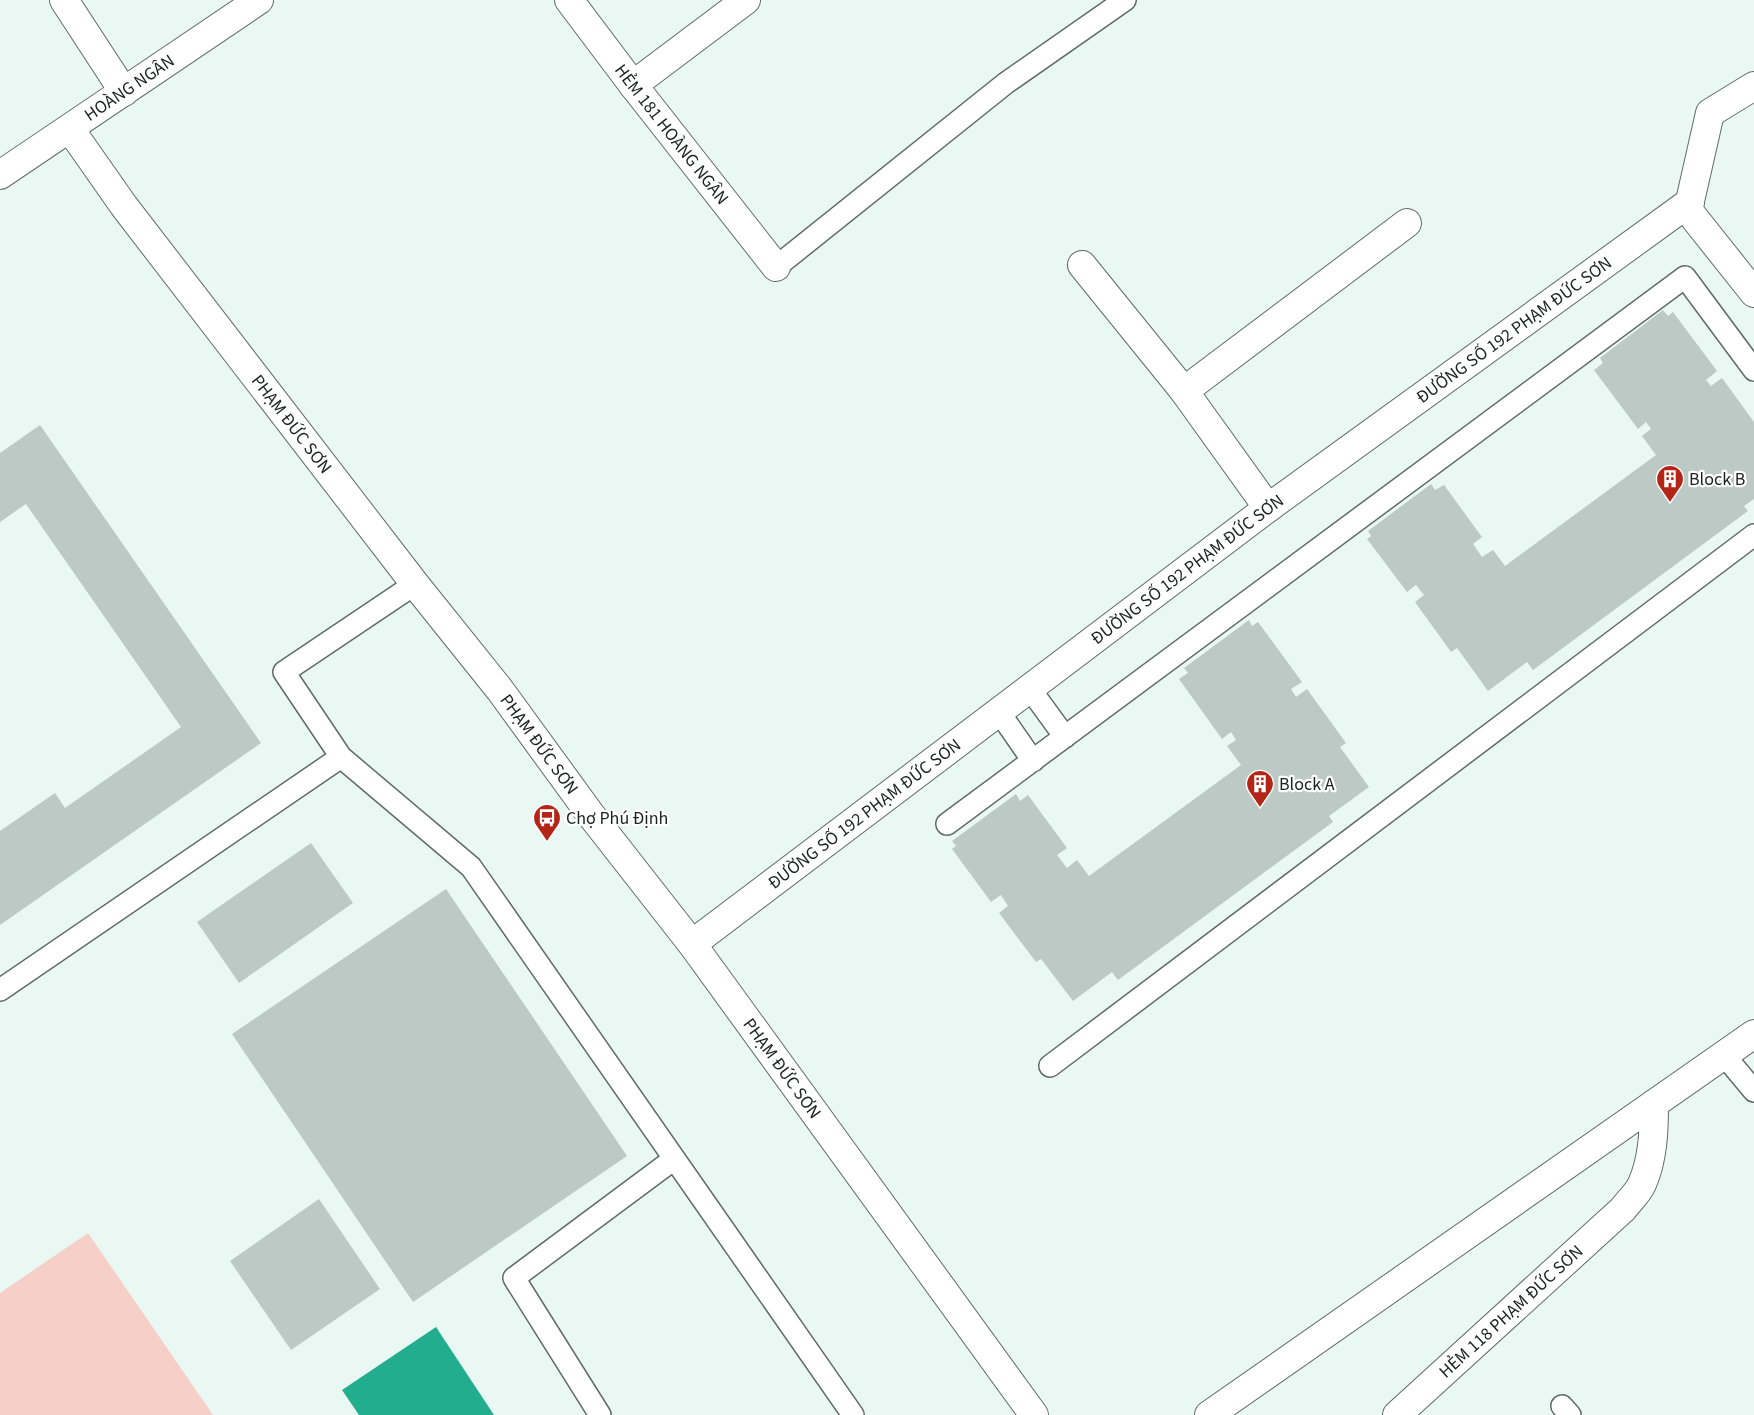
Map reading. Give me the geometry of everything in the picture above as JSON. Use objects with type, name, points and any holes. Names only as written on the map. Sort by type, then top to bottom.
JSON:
[{"type":"street","points":[[64,0],[124,92]]},
{"type":"street","name":"HOÀNG NGÂN","points":[[0,175],[259,0]]},
{"type":"street","name":"HẺM 181 HOÀNG NGÂN","points":[[569,0],[776,268]]},
{"type":"street","points":[[633,85],[746,0]]},
{"type":"street","points":[[1754,86],[1710,113],[1688,210],[1754,293]]},
{"type":"street","name":"PHẠM ĐỨC SƠN","points":[[70,129],[124,206],[500,690],[591,815],[692,944],[1034,1415]]},
{"type":"street","name":"ĐƯỜNG SỐ 192 PHẠM ĐỨC SƠN","points":[[692,944],[1268,508],[1690,202]]},
{"type":"street","points":[[1184,391],[1407,223]]},
{"type":"street","points":[[1082,264],[1184,391],[1268,508]]},
{"type":"street","points":[[1210,1415],[1754,1034]]},
{"type":"street","name":"HẺM 118 PHẠM ĐỨC SƠN","points":[[1397,1415],[1623,1209],[1642,1186],[1650,1159],[1654,1104]]},
{"type":"lane","points":[[776,268],[1006,83],[1125,0]]},
{"type":"lane","points":[[947,824],[1685,277],[1754,370]]},
{"type":"lane","points":[[1050,1066],[1754,535]]},
{"type":"lane","points":[[416,584],[284,672],[341,757],[471,867],[853,1415]]},
{"type":"lane","points":[[1030,689],[1065,737]]},
{"type":"lane","points":[[999,712],[1033,761]]},
{"type":"lane","points":[[0,990],[341,757]]},
{"type":"lane","points":[[1724,1055],[1754,1091]]},
{"type":"lane","points":[[600,1415],[514,1278],[674,1159]]},
{"type":"shaded area","points":[[88,1233],[213,1415],[0,1415],[0,1293]]},
{"type":"shaded area","points":[[436,1327],[494,1415],[359,1415],[342,1390]]},
{"type":"building","name":"Block B","points":[[1663,310],[1668,316],[1673,312],[1717,371],[1706,380],[1711,386],[1722,378],[1754,422],[1754,499],[1744,506],[1748,511],[1533,670],[1527,662],[1488,691],[1457,648],[1451,652],[1415,602],[1424,595],[1416,585],[1407,592],[1367,539],[1371,536],[1368,531],[1431,484],[1435,490],[1444,485],[1482,537],[1473,544],[1482,557],[1493,550],[1505,566],[1656,455],[1642,436],[1651,429],[1646,422],[1638,429],[1594,370],[1603,363],[1600,358]]},
{"type":"building","points":[[40,425],[261,743],[0,925],[0,831],[55,793],[65,808],[181,727],[26,504],[0,522],[0,453]]},
{"type":"building","name":"Block A","points":[[1249,620],[1252,626],[1258,622],[1302,682],[1291,689],[1296,697],[1307,689],[1346,743],[1340,747],[1369,787],[1329,816],[1333,822],[1118,980],[1112,972],[1073,1001],[1041,959],[1036,962],[999,913],[1008,906],[1001,895],[991,902],[952,849],[956,846],[952,841],[1016,794],[1020,801],[1028,795],[1067,848],[1057,855],[1067,868],[1077,860],[1089,876],[1241,765],[1227,746],[1236,740],[1231,732],[1222,739],[1179,679],[1188,673],[1184,668]]},
{"type":"building","points":[[311,843],[353,903],[239,983],[197,922]]},
{"type":"building","points":[[446,889],[627,1156],[413,1302],[232,1034]]},
{"type":"building","points":[[319,1199],[380,1289],[291,1350],[230,1261]]},
{"type":"place","name":"Block B","points":[[1670,503]]},
{"type":"place","name":"Block A","points":[[1260,808]]},
{"type":"place","name":"Chợ Phú Định","points":[[547,842]]}]
